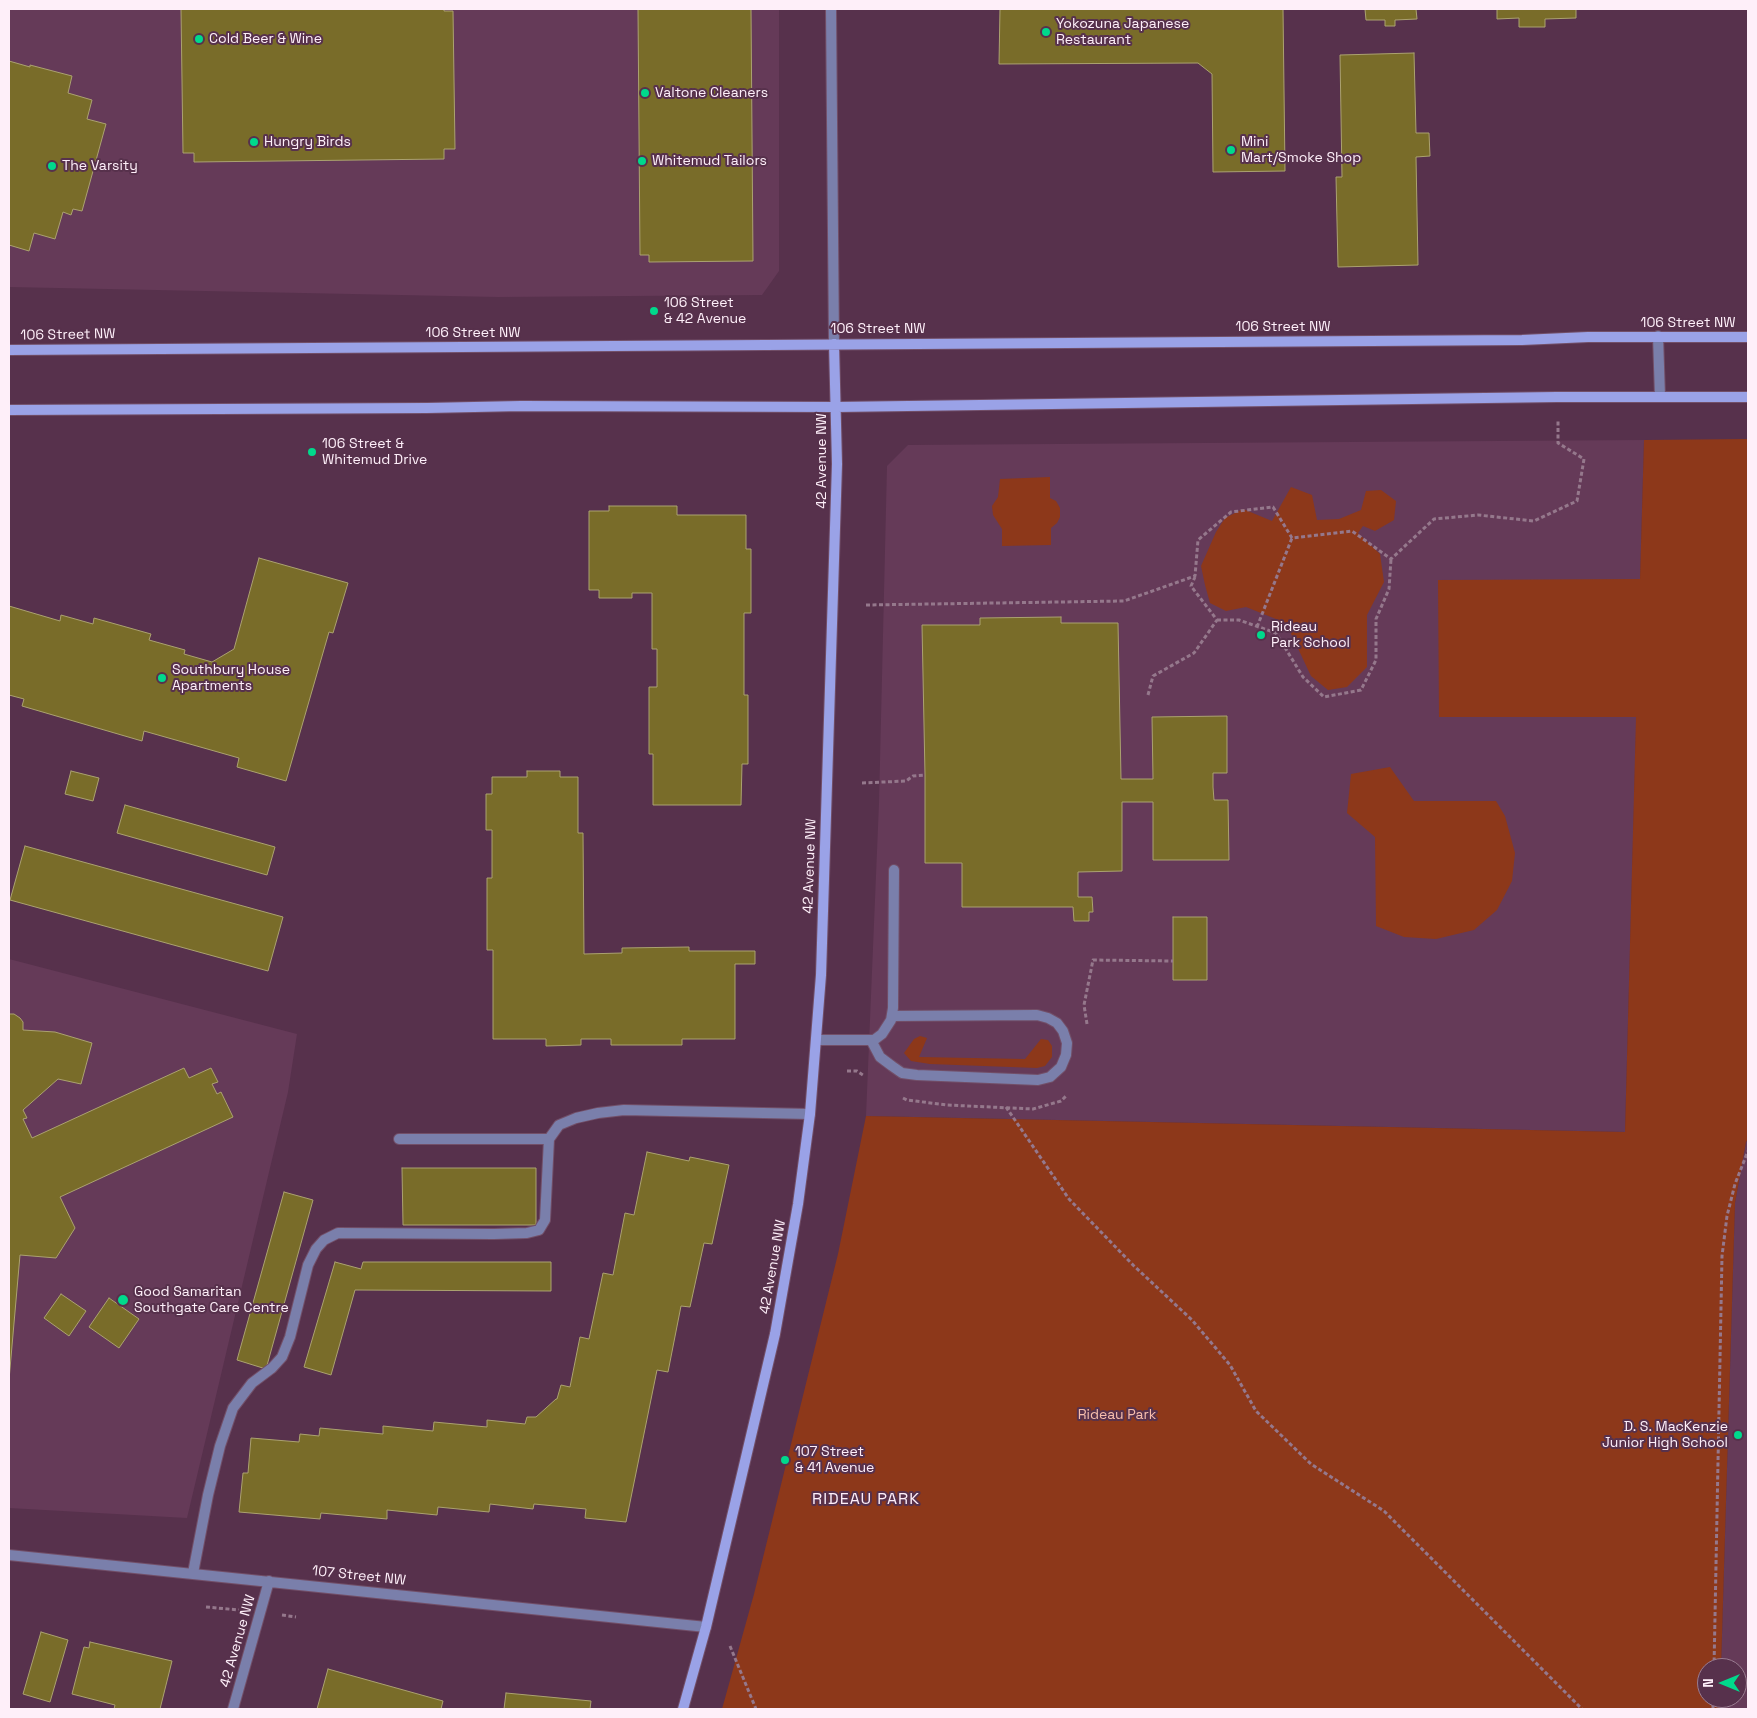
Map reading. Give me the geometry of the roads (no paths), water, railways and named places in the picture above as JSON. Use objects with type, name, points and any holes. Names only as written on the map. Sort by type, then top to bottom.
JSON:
[{"type":"street","name":"42 Avenue NW","points":[[682,1709],[706,1627],[775,1334],[798,1204],[810,1114],[821,965],[837,474],[831,9]]},
{"type":"street","name":"106 Street NW","points":[[9,350],[1522,340],[1658,336],[1748,337]]},
{"type":"street","points":[[1658,336],[1660,397]]},
{"type":"street","points":[[9,410],[521,406],[836,407],[1557,397],[1748,397]]},
{"type":"street","points":[[816,1040],[874,1040],[887,1028],[892,1016],[894,870]]},
{"type":"street","points":[[871,1040],[880,1057],[902,1073],[917,1075],[1038,1080],[1050,1077],[1061,1067],[1066,1055],[1067,1043],[1063,1031],[1057,1023],[1037,1015],[892,1016]]},
{"type":"street","points":[[193,1573],[208,1495],[220,1446],[233,1408],[252,1383],[272,1368],[282,1357],[290,1337],[308,1265],[316,1249],[324,1240],[338,1233],[494,1234],[527,1233],[539,1230],[545,1220],[549,1139],[559,1125],[576,1118],[624,1110],[810,1114]]},
{"type":"street","points":[[399,1139],[549,1139]]},
{"type":"street","name":"107 Street NW","points":[[9,1555],[706,1627]]},
{"type":"street","name":"42 Avenue NW","points":[[233,1709],[269,1581]]},
{"type":"place","name":"Yokozuna Japanese Restaurant","points":[[1046,32]]},
{"type":"place","name":"Cold Beer & Wine","points":[[199,39]]},
{"type":"place","name":"Valtone Cleaners","points":[[645,93]]},
{"type":"place","name":"Hungry Birds","points":[[254,142]]},
{"type":"place","name":"Mini Mart/Smoke Shop","points":[[1231,150]]},
{"type":"place","name":"Whitemud Tailors","points":[[642,161]]},
{"type":"place","name":"The Varsity","points":[[52,166]]},
{"type":"place","name":"106 Street & 42 Avenue","points":[[654,311]]},
{"type":"place","name":"106 Street & Whitemud Drive","points":[[312,452]]},
{"type":"place","name":"Rideau Park School","points":[[1261,635]]},
{"type":"place","name":"Southbury House Apartments","points":[[162,678]]},
{"type":"place","name":"Good Samaritan Southgate Care Centre","points":[[123,1300]]},
{"type":"place","name":"D. S. MacKenzie Junior High School","points":[[1738,1435]]},
{"type":"place","name":"107 Street & 41 Avenue","points":[[785,1460]]},
{"type":"district","name":"RIDEAU PARK","points":[[866,1500]]},
{"type":"park label","name":"Rideau Park","points":[[1117,1415]]}]
